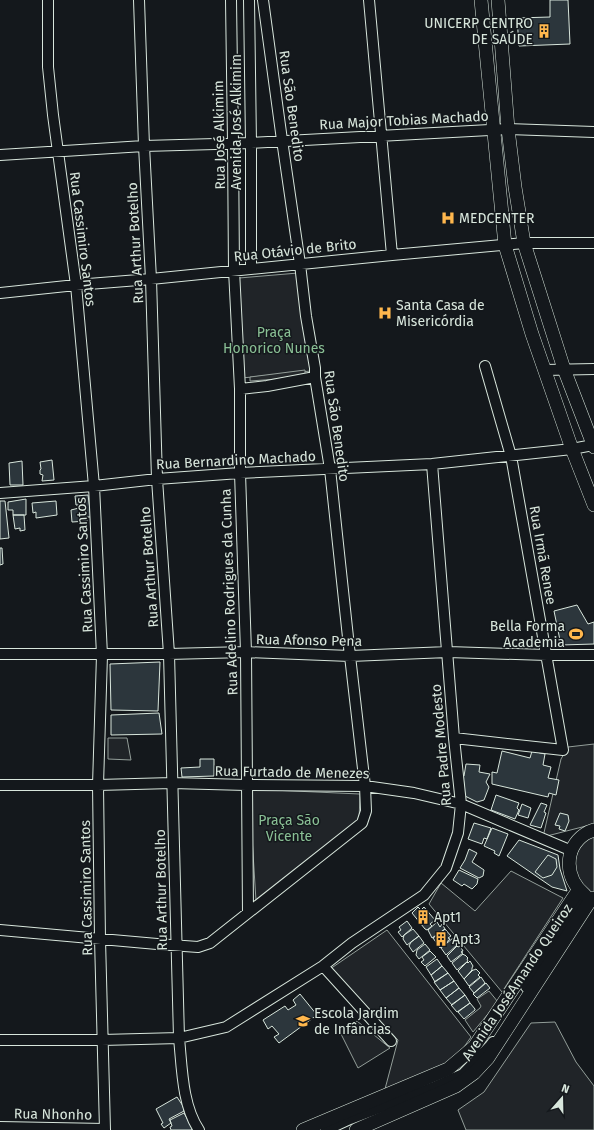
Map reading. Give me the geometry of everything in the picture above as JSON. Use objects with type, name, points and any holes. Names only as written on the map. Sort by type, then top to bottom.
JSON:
[{"type":"main road","points":[[481,0],[505,245],[544,370],[594,505]]},
{"type":"main road","points":[[498,0],[514,187],[524,243],[564,369],[594,446]]},
{"type":"main road","points":[[532,334],[551,331]]},
{"type":"main road","points":[[303,1130],[448,1070],[474,1047],[587,895],[573,881],[569,860],[577,841],[585,834],[594,830]]},
{"type":"main road","name":"Avenida JoséAmando Queiroz","points":[[356,1130],[456,1086],[474,1073],[488,1058],[587,895]]},
{"type":"street","name":"Rua Cassimiro Santos","points":[[48,0],[48,67],[57,151],[76,285],[94,486],[102,654],[98,785],[105,1129]]},
{"type":"street","name":"Rua Arthur Botelho","points":[[139,0],[144,146],[151,279],[157,479],[169,654],[179,1038],[187,1102],[195,1124],[199,1130]]},
{"type":"street","name":"Rua José Alkimim","points":[[231,0],[234,270]]},
{"type":"street","name":"Avenida José Alkimim","points":[[249,0],[251,268]]},
{"type":"street","name":"Rua São Benedito","points":[[0,930],[198,947],[210,943],[362,823],[366,811],[365,786],[330,469],[306,316],[263,0]]},
{"type":"street","points":[[369,0],[392,255]]},
{"type":"street","name":"Rua Major Tobias Machado","points":[[0,155],[144,146],[508,129],[594,132]]},
{"type":"street","name":"Rua Otávio de Brito","points":[[0,293],[524,243],[594,243]]},
{"type":"street","name":"Rua Adelino Rodrigues da Cunha","points":[[234,270],[240,389],[240,473],[246,652],[248,913]]},
{"type":"street","name":"Rua Irmã Renee","points":[[454,738],[564,750],[511,456],[485,366]]},
{"type":"street","points":[[544,370],[594,369]]},
{"type":"street","points":[[240,389],[315,377]]},
{"type":"street","name":"Rua Bernardino Machado","points":[[0,494],[157,479],[240,473],[432,464],[594,446]]},
{"type":"street","name":"Rua Padre Modesto","points":[[0,1040],[179,1038],[226,1027],[322,966],[352,943],[424,895],[446,868],[458,833],[461,804],[454,738],[432,464]]},
{"type":"street","name":"Rua Afonso Pena","points":[[0,654],[169,654],[246,652],[350,656],[448,652],[547,655],[594,654]]},
{"type":"street","name":"Rua Furtado de Menezes","points":[[0,785],[98,785],[172,782],[246,785],[365,786],[461,804],[572,851]]},
{"type":"street","points":[[326,1130],[463,1074],[490,1046],[587,895]]},
{"type":"street","points":[[322,966],[391,1041]]},
{"type":"street","name":"Rua Nhonho","points":[[0,1127],[105,1129]]},
{"type":"green space","name":"Praça Honorico Nunes","points":[[298,273],[311,371],[242,378],[239,278]]},
{"type":"green space","points":[[108,738],[127,738],[131,760],[108,759]]},
{"type":"green space","points":[[594,744],[594,824],[543,837],[561,759],[568,747]]},
{"type":"green space","name":"Praça São Vicente","points":[[249,789],[360,794],[359,821],[256,901]]},
{"type":"green space","points":[[594,836],[594,894],[580,881],[576,873],[575,865],[576,856],[580,848],[586,841]]},
{"type":"green space","points":[[511,871],[563,898],[502,992],[429,904],[441,883],[475,911]]},
{"type":"green space","points":[[387,930],[471,1037],[457,1057],[435,1071],[385,1089],[398,1040],[330,969]]},
{"type":"green space","points":[[357,1021],[390,1048],[358,1068],[341,1034]]},
{"type":"green space","points":[[555,1022],[576,1062],[594,1086],[594,1130],[466,1130],[458,1110],[484,1092],[531,1023]]},
{"type":"shaded area","points":[[305,370],[305,377],[250,381],[250,377]]},
{"type":"shaded area","points":[[489,991],[498,1002],[473,1032],[465,1020],[480,1008],[481,1006],[477,999]]},
{"type":"building","name":"UNICERP CENTRO DE SAÚDE","points":[[550,0],[568,0],[570,44],[519,46],[517,18],[550,17]]},
{"type":"building","points":[[52,460],[54,480],[42,481],[43,475],[40,474],[40,462]]},
{"type":"building","points":[[22,461],[23,485],[10,485],[9,463]]},
{"type":"building","points":[[88,495],[91,517],[87,517],[87,521],[72,522],[71,510],[79,508],[79,505],[76,505],[75,496]]},
{"type":"building","points":[[26,499],[26,515],[13,515],[13,510],[8,510],[8,502]]},
{"type":"building","points":[[0,501],[5,501],[9,538],[0,539]]},
{"type":"building","points":[[56,501],[57,515],[36,518],[36,512],[33,513],[32,503]]},
{"type":"building","points":[[13,515],[24,515],[25,530],[20,531],[20,528],[15,529]]},
{"type":"building","points":[[0,548],[2,548],[3,564],[0,565]]},
{"type":"building","name":"Bella Forma Academia","points":[[577,605],[588,624],[594,622],[594,644],[561,645],[554,611]]},
{"type":"building","points":[[160,662],[158,711],[111,710],[110,664]]},
{"type":"building","points":[[159,713],[162,734],[111,735],[111,715]]},
{"type":"building","points":[[502,751],[530,758],[532,751],[545,754],[543,765],[551,767],[548,778],[559,780],[556,795],[549,793],[548,797],[492,784],[492,772],[497,773]]},
{"type":"building","points":[[200,759],[214,759],[214,776],[182,777],[181,768],[200,767]]},
{"type":"building","points":[[466,764],[480,765],[479,772],[490,774],[486,782],[489,787],[484,800],[477,802],[465,796],[463,776]]},
{"type":"building","points":[[496,795],[519,803],[517,808],[519,810],[515,819],[491,810]]},
{"type":"building","points":[[541,803],[547,805],[541,828],[530,825]]},
{"type":"building","points":[[522,804],[531,808],[528,818],[518,815]]},
{"type":"building","points":[[560,813],[568,815],[569,821],[565,831],[559,829],[560,826],[555,825]]},
{"type":"building","points":[[474,823],[491,828],[487,839],[484,838],[482,844],[468,839]]},
{"type":"building","points":[[492,828],[508,834],[499,856],[494,853],[495,851],[484,846]]},
{"type":"building","points":[[519,840],[558,855],[560,869],[567,891],[552,887],[507,856]]},
{"type":"building","points":[[469,849],[477,853],[472,862],[484,870],[483,876],[479,878],[460,868]]},
{"type":"building","points":[[548,855],[556,859],[557,867],[552,875],[543,878],[535,872]]},
{"type":"building","points":[[459,870],[478,879],[477,884],[472,889],[464,884],[462,886],[453,880]]},
{"type":"building","name":"Apt1","points":[[418,907],[421,910],[424,907],[435,920],[430,924],[432,926],[427,930],[412,913]]},
{"type":"building","points":[[407,921],[412,928],[402,937],[398,932],[401,930],[399,927]]},
{"type":"building","points":[[437,922],[440,927],[442,924],[445,929],[432,938],[428,930]]},
{"type":"building","points":[[413,929],[419,936],[407,945],[403,939],[404,935]]},
{"type":"building","name":"Apt3","points":[[445,929],[451,936],[448,938],[450,939],[440,948],[433,938]]},
{"type":"building","points":[[419,936],[424,943],[413,952],[409,946],[411,942]]},
{"type":"building","points":[[453,938],[457,945],[446,955],[441,948]]},
{"type":"building","points":[[425,944],[430,950],[419,959],[416,955],[417,950]]},
{"type":"building","points":[[457,946],[460,946],[463,951],[461,952],[463,953],[451,962],[447,956]]},
{"type":"building","points":[[430,951],[436,957],[425,966],[421,962],[424,960],[422,957]]},
{"type":"building","points":[[463,954],[468,958],[468,961],[457,970],[452,963]]},
{"type":"building","points":[[437,959],[442,966],[431,975],[426,967]]},
{"type":"building","points":[[470,961],[473,966],[472,970],[464,979],[458,971]]},
{"type":"building","points":[[442,966],[448,973],[435,982],[431,975]]},
{"type":"building","points":[[476,969],[480,973],[478,975],[480,977],[469,986],[464,979]]},
{"type":"building","points":[[448,973],[454,981],[440,990],[434,982]]},
{"type":"building","points":[[481,977],[485,983],[474,993],[469,987]]},
{"type":"building","points":[[454,981],[459,988],[446,998],[440,990]]},
{"type":"building","points":[[486,983],[490,988],[477,998],[473,994]]},
{"type":"building","points":[[459,988],[465,995],[452,1005],[446,998]]},
{"type":"building","points":[[300,994],[317,1015],[279,1043],[274,1037],[279,1034],[272,1026],[268,1029],[263,1020],[285,1006],[288,1010],[296,1005],[293,1000]]},
{"type":"building","points":[[465,995],[470,1003],[457,1012],[451,1005]]},
{"type":"building","points":[[470,1003],[475,1010],[464,1019],[458,1012]]},
{"type":"building","points":[[177,1097],[183,1106],[184,1111],[169,1119],[171,1123],[164,1128],[161,1124],[163,1123],[156,1109]]},
{"type":"building","points":[[184,1113],[193,1129],[171,1130],[170,1127],[172,1126],[170,1120]]},
{"type":"place","name":"UNICERP CENTRO DE SAÚDE","points":[[544,31]]},
{"type":"place","name":"MEDCENTER","points":[[448,218]]},
{"type":"place","name":"Santa Casa de Misericórdia","points":[[385,313]]},
{"type":"place","name":"Bella Forma Academia","points":[[576,634]]},
{"type":"place","name":"Apt1","points":[[423,917]]},
{"type":"place","name":"Apt3","points":[[441,939]]},
{"type":"place","name":"Escola Jardim de Infâncias","points":[[303,1021]]}]
